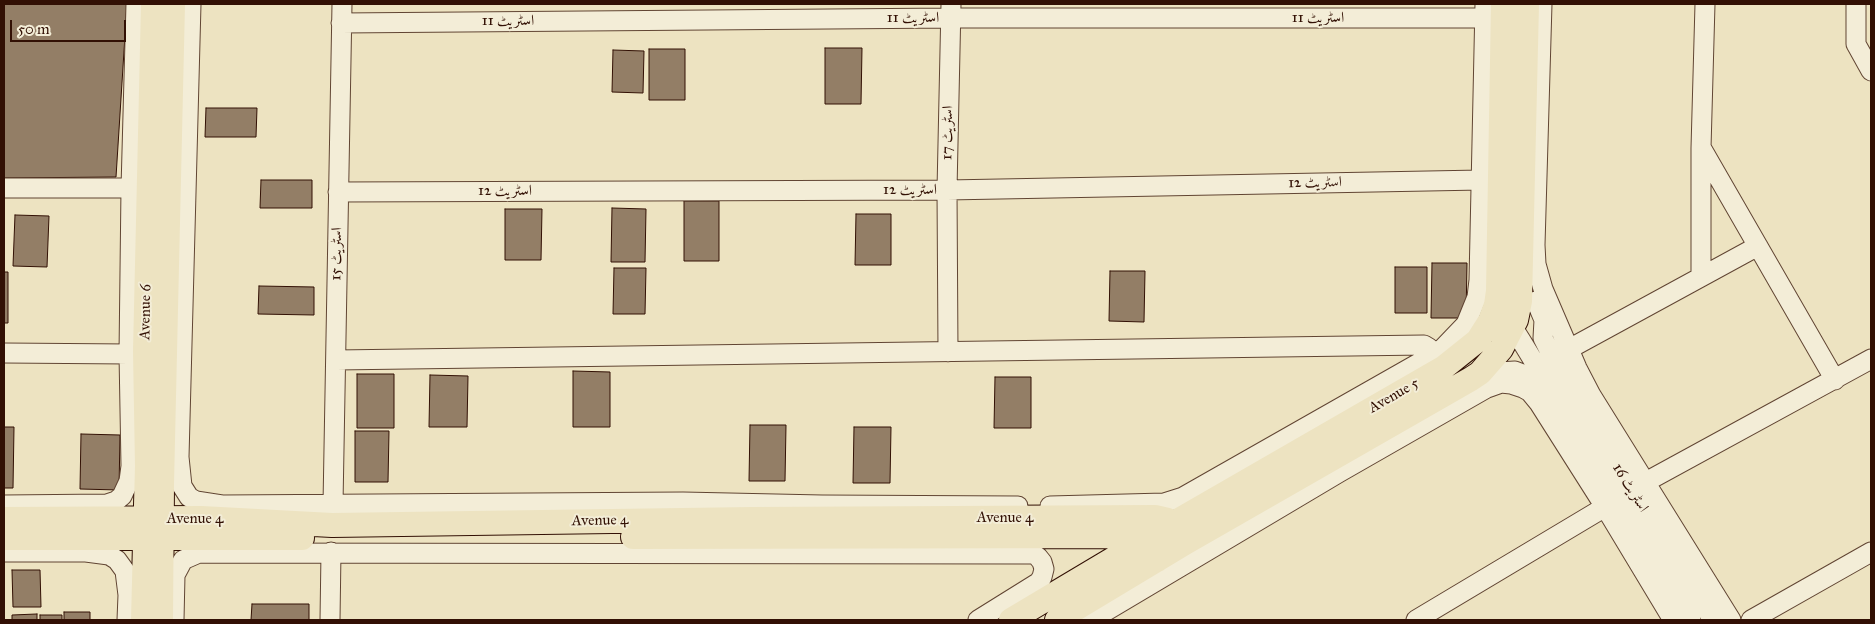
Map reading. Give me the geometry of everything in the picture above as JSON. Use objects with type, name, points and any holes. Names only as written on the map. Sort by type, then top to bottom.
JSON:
[{"type":"main road","name":"Avenue 6","points":[[153,4],[145,351],[155,468]]},
{"type":"main road","name":"Avenue 6","points":[[143,620],[152,588],[173,4]]},
{"type":"main road","name":"Avenue 5","points":[[1011,620],[1151,550],[1179,533],[1322,437],[1443,368],[1504,317],[1521,266],[1526,4]]},
{"type":"main road","name":"Avenue 5","points":[[1179,533],[1334,459],[1480,372],[1501,349],[1504,317],[1491,9]]},
{"type":"main road","points":[[155,468],[187,509],[212,528],[174,556],[152,588],[122,547],[98,536],[136,496],[155,468]]},
{"type":"main road","name":"Avenue 4","points":[[212,528],[752,519],[1155,517],[1162,518],[1179,533]]},
{"type":"main road","name":"Avenue 4","points":[[4,519],[98,536]]},
{"type":"main road","name":"Avenue 4","points":[[4,538],[98,536],[153,528],[1138,536],[1151,550]]},
{"type":"main road","name":"Avenue 5","points":[[1057,620],[1151,550]]},
{"type":"main road","name":"Avenue 6","points":[[152,588],[161,620]]},
{"type":"street","points":[[136,4],[129,354],[155,468]]},
{"type":"street","points":[[155,468],[191,4]]},
{"type":"street","name":"اسٹریٹ 15","points":[[333,504],[342,4]]},
{"type":"street","points":[[1542,4],[1535,245],[1536,264],[1543,289],[1554,347]]},
{"type":"street","points":[[1701,276],[1704,4]]},
{"type":"street","points":[[1856,4],[1856,44],[1871,71]]},
{"type":"street","points":[[212,528],[333,504],[683,502],[822,505],[1055,506],[1164,503],[1184,496],[1212,482],[1433,355],[1443,348],[1466,324],[1477,296],[1479,280],[1481,180],[1491,9]]},
{"type":"street","name":"اسٹریٹ 11","points":[[341,23],[951,11],[1491,9]]},
{"type":"street","name":"اسٹریٹ 17","points":[[948,352],[947,190],[951,11]]},
{"type":"street","points":[[1701,148],[1835,380]]},
{"type":"street","name":"اسٹریٹ 12","points":[[338,192],[947,190],[1481,180]]},
{"type":"street","points":[[4,188],[131,188]]},
{"type":"street","points":[[1554,347],[1701,276],[1758,246]]},
{"type":"street","name":"Avenue 5","points":[[1521,266],[1554,347]]},
{"type":"street","points":[[1504,317],[1534,325],[1554,347]]},
{"type":"street","name":"اسٹریٹ 16","points":[[1504,317],[1517,334],[1546,382],[1713,620]]},
{"type":"street","points":[[336,360],[1424,345],[1429,348],[1433,355]]},
{"type":"street","name":"اسٹریٹ 16","points":[[1554,347],[1625,495],[1691,620]]},
{"type":"street","points":[[4,353],[129,354]]},
{"type":"street","points":[[1416,620],[1625,495],[1871,359]]},
{"type":"street","points":[[1480,372],[1515,370],[1546,382]]},
{"type":"street","points":[[1091,620],[1340,472],[1487,388],[1501,384],[1512,384],[1530,392],[1625,495],[1731,620]]},
{"type":"street","points":[[1322,437],[1334,459]]},
{"type":"street","points":[[4,505],[107,504],[116,501],[122,496],[129,481],[155,468],[180,478],[185,493],[196,501],[212,528],[331,552],[1034,554],[1038,557],[1044,569],[1039,582],[978,620]]},
{"type":"street","points":[[1625,495],[1673,620]]},
{"type":"street","points":[[4,552],[98,536]]},
{"type":"street","points":[[330,620],[331,552]]},
{"type":"street","points":[[1751,620],[1871,552]]},
{"type":"street","points":[[128,620],[152,588],[174,620]]},
{"type":"building","points":[[4,4],[127,4],[116,177],[4,178]]},
{"type":"building","points":[[825,48],[862,48],[861,104],[825,104]]},
{"type":"building","points":[[649,49],[685,49],[685,100],[649,100]]},
{"type":"building","points":[[613,50],[644,51],[643,93],[612,92]]},
{"type":"building","points":[[206,108],[257,108],[256,137],[205,137]]},
{"type":"building","points":[[261,180],[312,180],[312,208],[260,208]]},
{"type":"building","points":[[684,201],[719,201],[719,261],[684,261]]},
{"type":"building","points":[[612,208],[646,209],[645,262],[611,262]]},
{"type":"building","points":[[505,209],[542,209],[541,260],[505,260]]},
{"type":"building","points":[[856,214],[891,214],[891,265],[855,265]]},
{"type":"building","points":[[15,215],[49,216],[47,267],[13,266]]},
{"type":"building","points":[[1432,263],[1467,263],[1466,318],[1431,318]]},
{"type":"building","points":[[1395,267],[1427,267],[1427,313],[1395,313]]},
{"type":"building","points":[[614,268],[646,268],[645,314],[613,314]]},
{"type":"building","points":[[1110,271],[1145,271],[1144,322],[1109,321]]},
{"type":"building","points":[[4,272],[8,272],[8,323],[4,323]]},
{"type":"building","points":[[259,286],[314,287],[314,315],[258,314]]},
{"type":"building","points":[[573,371],[610,372],[610,427],[573,427]]},
{"type":"building","points":[[357,374],[394,374],[394,428],[357,428]]},
{"type":"building","points":[[430,375],[468,376],[467,427],[429,427]]},
{"type":"building","points":[[995,377],[1031,377],[1031,428],[994,428]]},
{"type":"building","points":[[750,425],[786,425],[785,481],[749,481]]},
{"type":"building","points":[[4,427],[14,427],[13,488],[4,488]]},
{"type":"building","points":[[854,427],[891,427],[890,483],[853,483]]},
{"type":"building","points":[[355,431],[389,431],[388,482],[355,482]]},
{"type":"building","points":[[81,434],[120,435],[119,490],[80,489]]},
{"type":"building","points":[[12,570],[40,570],[41,607],[13,607]]},
{"type":"building","points":[[252,604],[309,604],[309,620],[251,620]]},
{"type":"building","points":[[64,612],[90,612],[90,620],[64,620]]},
{"type":"building","points":[[37,614],[37,620],[12,620],[12,615]]},
{"type":"building","points":[[40,615],[62,615],[62,620],[40,620]]}]
